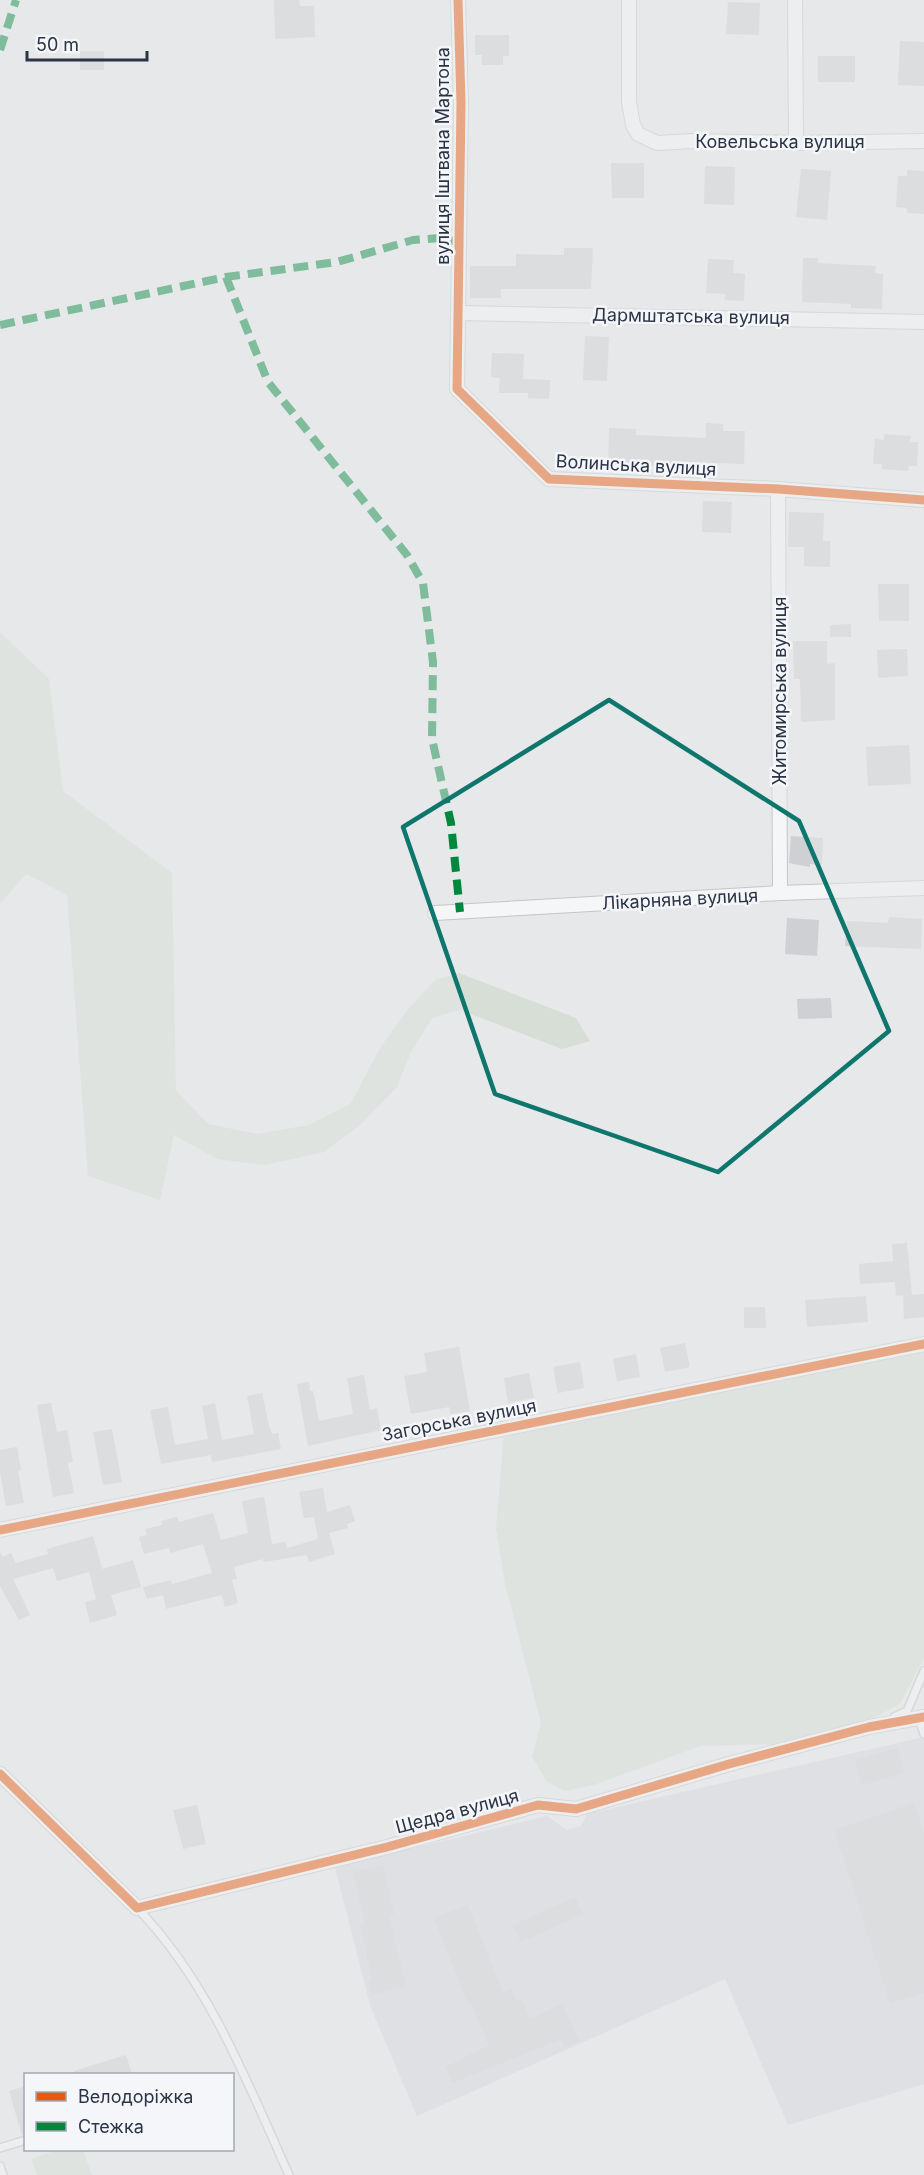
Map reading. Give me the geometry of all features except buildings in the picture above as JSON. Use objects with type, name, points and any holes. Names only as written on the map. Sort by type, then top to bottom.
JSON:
[{"type":"street","name":"вулиця Іштвана Мартона","points":[[458,0],[461,103],[458,313]]},
{"type":"street","name":"Ковельська вулиця","points":[[628,0],[629,102],[633,125],[638,134],[657,143],[924,141]]},
{"type":"street","points":[[795,0],[796,143]]},
{"type":"street","name":"Дармштатська вулиця","points":[[458,313],[924,322]]},
{"type":"street","name":"Волинська вулиця","points":[[458,313],[457,389],[549,479],[778,489],[924,500]]},
{"type":"street","name":"Житомирська вулиця","points":[[778,489],[780,893]]},
{"type":"street","name":"Лікарняна вулиця","points":[[435,913],[780,893],[924,888]]},
{"type":"street","name":"Загорська вулиця","points":[[0,1530],[924,1344]]},
{"type":"street","name":"Щедра вулиця","points":[[137,1908],[387,1847],[538,1805],[576,1809],[869,1727],[922,1718]]},
{"type":"street","points":[[0,1773],[137,1908]]},
{"type":"lane","points":[[869,1727],[907,1710],[924,1671]]},
{"type":"lane","points":[[922,1718],[924,1734]]},
{"type":"lane","points":[[137,1908],[165,1936],[202,1994],[289,2175]]},
{"type":"lane","points":[[0,2148],[24,2141]]},
{"type":"lane","points":[[0,2166],[3,2175]]},
{"type":"highlighted area","points":[[609,700],[799,821],[889,1031],[718,1172],[495,1094],[403,827]]},
{"type":"shaded area","points":[[0,632],[49,679],[63,791],[172,873],[176,1090],[208,1124],[257,1134],[309,1125],[351,1103],[380,1048],[408,1009],[435,980],[459,973],[576,1018],[590,1041],[562,1049],[460,1010],[432,1018],[411,1052],[397,1087],[360,1125],[324,1152],[265,1165],[217,1159],[174,1135],[160,1200],[88,1176],[67,895],[26,874],[0,904]]},
{"type":"shaded area","points":[[924,1351],[924,1658],[900,1704],[874,1718],[773,1744],[700,1746],[594,1785],[565,1791],[547,1782],[532,1756],[541,1723],[505,1584],[496,1528],[504,1436]]},
{"type":"shaded area","points":[[924,1737],[924,2084],[788,2125],[725,1979],[417,2116],[371,2008],[335,1867],[547,1816],[567,1830],[581,1826],[587,1814]]},
{"type":"shaded area","points":[[55,2151],[83,2151],[92,2175],[37,2175],[31,2159]]},
{"type":"marked path","points":[[0,50],[16,0]]},
{"type":"marked path","points":[[0,325],[226,277],[337,262],[413,240],[440,238],[458,242]]},
{"type":"marked path","points":[[226,277],[268,382],[407,555],[423,583],[433,662],[432,739],[451,823],[460,912]]},
{"type":"cycle path","points":[[458,0],[461,103],[457,389],[549,479],[778,489],[924,500]]},
{"type":"cycle path","points":[[0,1530],[924,1344]]},
{"type":"cycle path","points":[[0,1774],[137,1908],[387,1847],[538,1805],[576,1809],[729,1764],[869,1727],[924,1717]]}]
